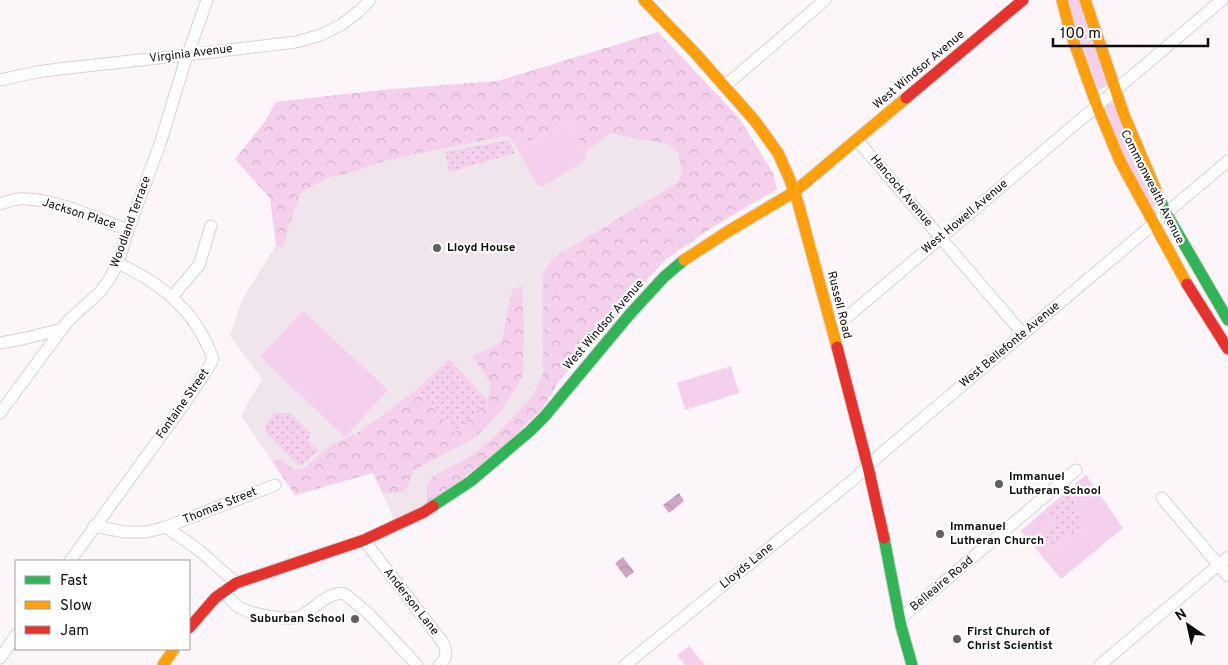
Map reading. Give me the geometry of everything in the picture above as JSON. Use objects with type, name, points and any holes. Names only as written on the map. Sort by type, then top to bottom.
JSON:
[{"type":"street","name":"Woodland Terrace","points":[[0,413],[68,321],[100,292],[118,263],[128,230],[160,144],[207,0]]},
{"type":"street","name":"Virginia Avenue","points":[[0,80],[59,69],[296,42],[321,35],[341,25],[370,0]]},
{"type":"street","name":"Russell Road","points":[[644,0],[725,86],[755,121],[770,141],[784,166],[794,192],[868,467],[882,526],[907,652],[912,665]]},
{"type":"street","points":[[725,86],[825,0]]},
{"type":"street","name":"West Windsor Avenue","points":[[190,627],[215,598],[236,582],[364,540],[424,512],[471,481],[545,416],[630,314],[676,266],[705,246],[794,192],[1023,0]]},
{"type":"street","name":"Commonwealth Avenue","points":[[1062,0],[1071,34],[1097,106],[1120,161],[1186,283],[1228,349]]},
{"type":"street","name":"Commonwealth Avenue","points":[[1084,0],[1124,115],[1166,212],[1228,320]]},
{"type":"street","name":"West Howell Avenue","points":[[830,324],[846,318],[1222,0]]},
{"type":"street","name":"Hancock Avenue","points":[[857,140],[1023,334]]},
{"type":"street","name":"West Bellefonte Avenue","points":[[868,467],[882,453],[1228,161]]},
{"type":"street","name":"Jackson Place","points":[[0,204],[11,200],[40,200],[128,230]]},
{"type":"street","points":[[172,297],[199,265],[211,226]]},
{"type":"street","name":"Fontaine Street","points":[[71,560],[184,403],[213,358],[201,332],[172,297],[152,281],[118,263]]},
{"type":"street","points":[[0,343],[62,329]]},
{"type":"street","name":"Lloyds Lane","points":[[625,665],[868,467]]},
{"type":"street","name":"Belleaire Road","points":[[900,620],[1076,470]]},
{"type":"street","name":"Thomas Street","points":[[94,526],[125,532],[146,532],[166,528],[275,484]]},
{"type":"street","points":[[1162,498],[1228,576]]},
{"type":"street","points":[[166,528],[200,552],[236,582]]},
{"type":"street","name":"Anderson Lane","points":[[364,540],[444,644],[446,658],[439,665]]},
{"type":"street","points":[[1100,665],[1228,557]]},
{"type":"street","points":[[224,591],[232,602],[240,608],[256,614],[278,617],[300,616],[340,592],[369,614],[417,665]]},
{"type":"street","points":[[0,658],[15,636]]},
{"type":"street","points":[[163,665],[173,650]]},
{"type":"shaded area","points":[[658,32],[739,118],[773,173],[777,189],[714,226],[665,260],[627,301],[557,384],[542,409],[452,489],[395,521],[373,473],[295,495],[241,416],[262,379],[230,336],[242,300],[276,245],[270,198],[235,159],[264,123],[276,102],[381,90],[498,81]]},
{"type":"green space","points":[[1066,0],[1082,0],[1108,84],[1104,88],[1098,89]]},
{"type":"green space","points":[[658,32],[739,118],[773,173],[777,189],[714,226],[665,260],[627,301],[557,384],[542,409],[495,455],[427,503],[427,485],[431,478],[469,457],[492,439],[532,397],[543,374],[543,274],[553,258],[677,183],[682,173],[678,152],[666,143],[636,139],[612,133],[586,151],[568,121],[517,147],[510,137],[500,137],[410,155],[326,178],[301,193],[283,248],[276,245],[270,198],[235,159],[264,123],[276,102],[381,90],[498,81]]},
{"type":"green space","points":[[1113,103],[1155,206],[1152,207],[1128,169],[1105,106]]},
{"type":"green space","points":[[568,121],[586,151],[584,161],[542,187],[536,184],[517,147]]},
{"type":"green space","points":[[509,140],[515,153],[449,172],[445,152]]},
{"type":"green space","points":[[522,286],[524,326],[523,375],[504,407],[476,437],[413,471],[406,491],[383,494],[373,473],[295,495],[272,461],[282,460],[295,470],[304,468],[333,444],[363,430],[416,390],[455,432],[488,401],[490,383],[473,356],[494,347],[502,340],[512,290]]},
{"type":"green space","points":[[303,311],[388,390],[345,437],[260,357]]},
{"type":"green space","points":[[449,359],[488,401],[455,432],[416,390]]},
{"type":"green space","points":[[731,366],[739,393],[685,410],[677,383]]},
{"type":"green space","points":[[275,413],[290,413],[311,433],[308,440],[319,451],[299,466],[267,434],[265,426]]},
{"type":"green space","points":[[1086,475],[1123,528],[1061,579],[1021,531],[1044,511],[1055,524],[1052,548],[1070,534],[1075,534],[1081,529],[1073,509],[1077,505],[1067,491]]},
{"type":"green space","points":[[1067,491],[1076,504],[1076,507],[1073,509],[1081,520],[1081,529],[1075,534],[1070,534],[1052,548],[1042,535],[1055,524],[1044,511]]},
{"type":"green space","points":[[689,646],[705,665],[685,665],[677,655]]},
{"type":"water","points":[[679,493],[684,501],[669,513],[663,505]]},
{"type":"water","points":[[623,557],[634,572],[626,578],[615,563]]},
{"type":"traffic: fast","points":[[1158,195],[1166,213],[1228,320]]},
{"type":"traffic: fast","points":[[433,506],[471,481],[530,431],[545,416],[630,314],[664,277],[684,260]]},
{"type":"traffic: fast","points":[[884,538],[901,626],[912,665]]},
{"type":"traffic: slow","points":[[644,0],[696,54],[755,121],[778,153],[798,203],[837,347]]},
{"type":"traffic: slow","points":[[1062,0],[1071,34],[1097,106],[1120,161],[1187,284]]},
{"type":"traffic: slow","points":[[1085,0],[1124,115],[1158,195]]},
{"type":"traffic: slow","points":[[684,260],[794,192],[906,98]]},
{"type":"traffic: slow","points":[[163,665],[173,650]]},
{"type":"traffic: jam","points":[[906,98],[1023,0]]},
{"type":"traffic: jam","points":[[1187,284],[1228,349]]},
{"type":"traffic: jam","points":[[837,347],[884,538]]},
{"type":"traffic: jam","points":[[190,627],[215,598],[236,583],[364,540],[433,506]]},
{"type":"place","name":"Lloyd House","points":[[437,248]]},
{"type":"place","name":"Immanuel Lutheran School","points":[[999,484]]},
{"type":"place","name":"Immanuel Lutheran Church","points":[[940,534]]},
{"type":"place","name":"Suburban School","points":[[355,619]]},
{"type":"place","name":"First Church of Christ Scientist","points":[[957,639]]}]
